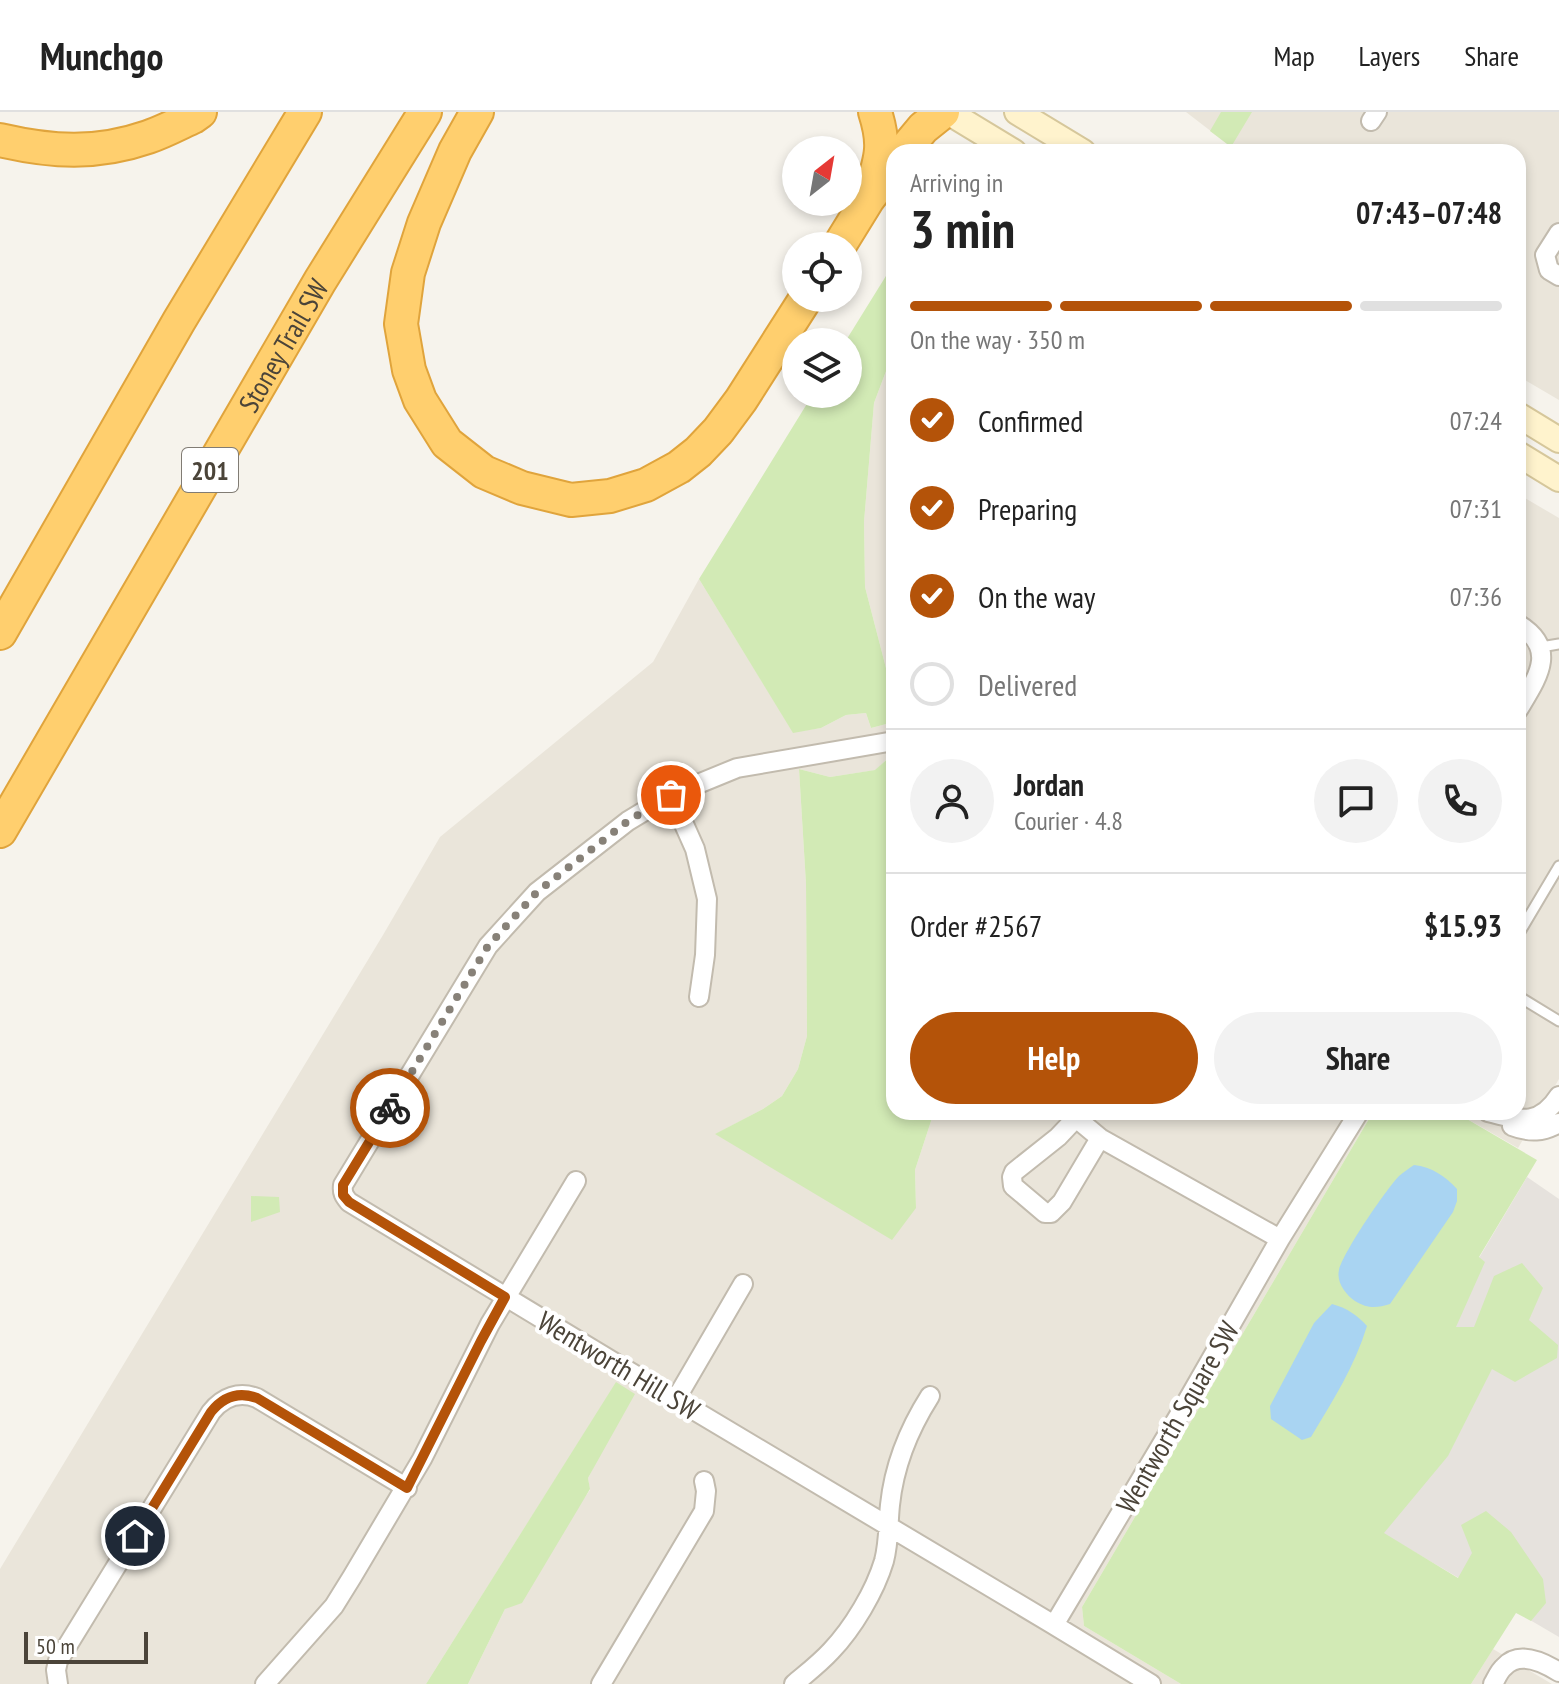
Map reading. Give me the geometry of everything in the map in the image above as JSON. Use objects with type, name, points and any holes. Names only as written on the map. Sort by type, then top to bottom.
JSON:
[{"type":"highway","points":[[0,140],[72,151],[114,147],[149,137],[200,112]]},
{"type":"highway","points":[[0,633],[179,321],[305,112]]},
{"type":"highway","name":"Stoney Trail SW","points":[[0,831],[320,281],[425,112]]},
{"type":"highway","points":[[477,112],[455,151],[424,223],[408,273],[401,324],[409,370],[420,400],[447,443],[484,472],[522,488],[571,500],[610,496],[646,485],[679,467],[718,431],[797,312]]},
{"type":"highway","points":[[868,199],[881,155],[882,139],[875,112]]},
{"type":"highway","points":[[910,144],[923,128],[945,112]]},
{"type":"highway","points":[[848,232],[886,175]]},
{"type":"main road","points":[[945,112],[1000,144]]},
{"type":"main road","points":[[1017,112],[1070,144]]},
{"type":"main road","points":[[1526,420],[1559,440]]},
{"type":"main road","points":[[1526,459],[1559,479]]},
{"type":"street","points":[[1559,233],[1545,255],[1549,270],[1559,276]]},
{"type":"street","points":[[1526,629],[1550,646],[1540,673],[1526,697]]},
{"type":"street","name":"Wentworth Hill SW","points":[[886,742],[737,768],[671,795],[628,821],[537,892],[488,946],[343,1185],[343,1195],[349,1202],[505,1297],[1054,1625]]},
{"type":"street","points":[[671,795],[695,849],[707,899],[705,955],[699,997]]},
{"type":"street","points":[[1534,1125],[1559,1096]]},
{"type":"street","points":[[1070,1120],[1058,1137],[1014,1172],[1012,1177],[1013,1186],[1045,1213],[1051,1213],[1062,1202],[1100,1138]]},
{"type":"street","points":[[1080,1120],[1100,1138],[1280,1239]]},
{"type":"street","name":"Wentworth Square SW","points":[[1054,1625],[1280,1239],[1354,1120]]},
{"type":"street","points":[[1502,1120],[1519,1128],[1534,1125],[1549,1128],[1559,1123]]},
{"type":"street","points":[[265,1684],[334,1606],[407,1488],[505,1297],[576,1181]]},
{"type":"street","points":[[676,1399],[743,1284]]},
{"type":"street","points":[[58,1684],[58,1661],[211,1412],[223,1400],[243,1394],[257,1398],[407,1488]]},
{"type":"street","points":[[794,1684],[832,1651],[859,1615],[883,1564],[890,1504],[905,1443],[930,1396]]},
{"type":"street","points":[[601,1684],[704,1511],[704,1481]]},
{"type":"street","points":[[1054,1625],[1151,1684]]},
{"type":"street","points":[[1493,1684],[1505,1664],[1521,1659],[1538,1660],[1559,1672]]},
{"type":"lane","points":[[1526,922],[1559,866]]},
{"type":"lane","points":[[1526,1001],[1559,1021]]},
{"type":"shaded area","points":[[1186,112],[1559,112],[1559,400],[1526,381],[1526,144],[1228,144]]},
{"type":"shaded area","points":[[886,371],[886,668],[865,587],[864,522],[874,403]]},
{"type":"shaded area","points":[[1526,499],[1559,518],[1559,1079],[1518,1148],[1469,1120],[1526,1120]]},
{"type":"shaded area","points":[[699,579],[793,732],[821,728],[846,715],[866,713],[871,728],[886,724],[886,760],[876,770],[830,777],[799,769],[806,884],[807,1036],[798,1069],[782,1096],[716,1134],[916,1208],[915,1170],[931,1120],[1368,1120],[1082,1607],[1084,1626],[1181,1684],[468,1684],[505,1609],[590,1490],[588,1478],[606,1443],[616,1383],[426,1684],[0,1684],[0,1569],[440,837],[653,662]]},
{"type":"shaded area","points":[[1527,1177],[1559,1199],[1559,1637],[1333,1504]]},
{"type":"shaded area","points":[[1493,1649],[1552,1684],[1471,1684]]},
{"type":"green space","points":[[1221,112],[1252,112],[1233,144],[1227,144],[1210,131]]},
{"type":"green space","points":[[886,276],[886,371],[874,403],[864,522],[865,587],[886,668],[886,724],[871,728],[866,713],[846,715],[821,728],[793,733],[699,579],[804,408],[862,408],[862,328],[854,328]]},
{"type":"green space","points":[[886,760],[886,1120],[931,1120],[915,1170],[916,1208],[892,1240],[715,1134],[782,1096],[798,1069],[807,1036],[806,884],[799,769],[830,777],[875,770]]},
{"type":"green space","points":[[1368,1120],[1469,1120],[1537,1160],[1479,1257],[1485,1262],[1456,1327],[1474,1327],[1494,1276],[1522,1263],[1543,1288],[1529,1320],[1558,1345],[1557,1358],[1515,1382],[1492,1369],[1448,1456],[1384,1533],[1458,1578],[1472,1553],[1461,1525],[1486,1511],[1511,1532],[1543,1579],[1546,1603],[1531,1621],[1516,1613],[1471,1684],[1181,1684],[1084,1626],[1082,1607]]},
{"type":"green space","points":[[251,1196],[279,1197],[280,1212],[251,1222]]},
{"type":"green space","points":[[616,1382],[635,1394],[588,1478],[590,1489],[522,1603],[505,1609],[468,1684],[426,1684]]},
{"type":"water","points":[[1414,1165],[1432,1170],[1448,1180],[1457,1189],[1457,1201],[1453,1212],[1390,1304],[1377,1307],[1364,1305],[1355,1301],[1340,1284],[1342,1261],[1384,1194],[1399,1176]]},
{"type":"water","points":[[1332,1304],[1351,1312],[1367,1326],[1335,1397],[1311,1437],[1302,1440],[1271,1419],[1270,1406],[1314,1323]]},
{"type":"way so far","points":[[390,1108],[488,946],[537,892],[628,821],[671,795]]},
{"type":"route","points":[[135,1536],[211,1412],[223,1400],[236,1395],[257,1398],[407,1488],[505,1297],[349,1202],[343,1195],[343,1185],[390,1108]]}]
